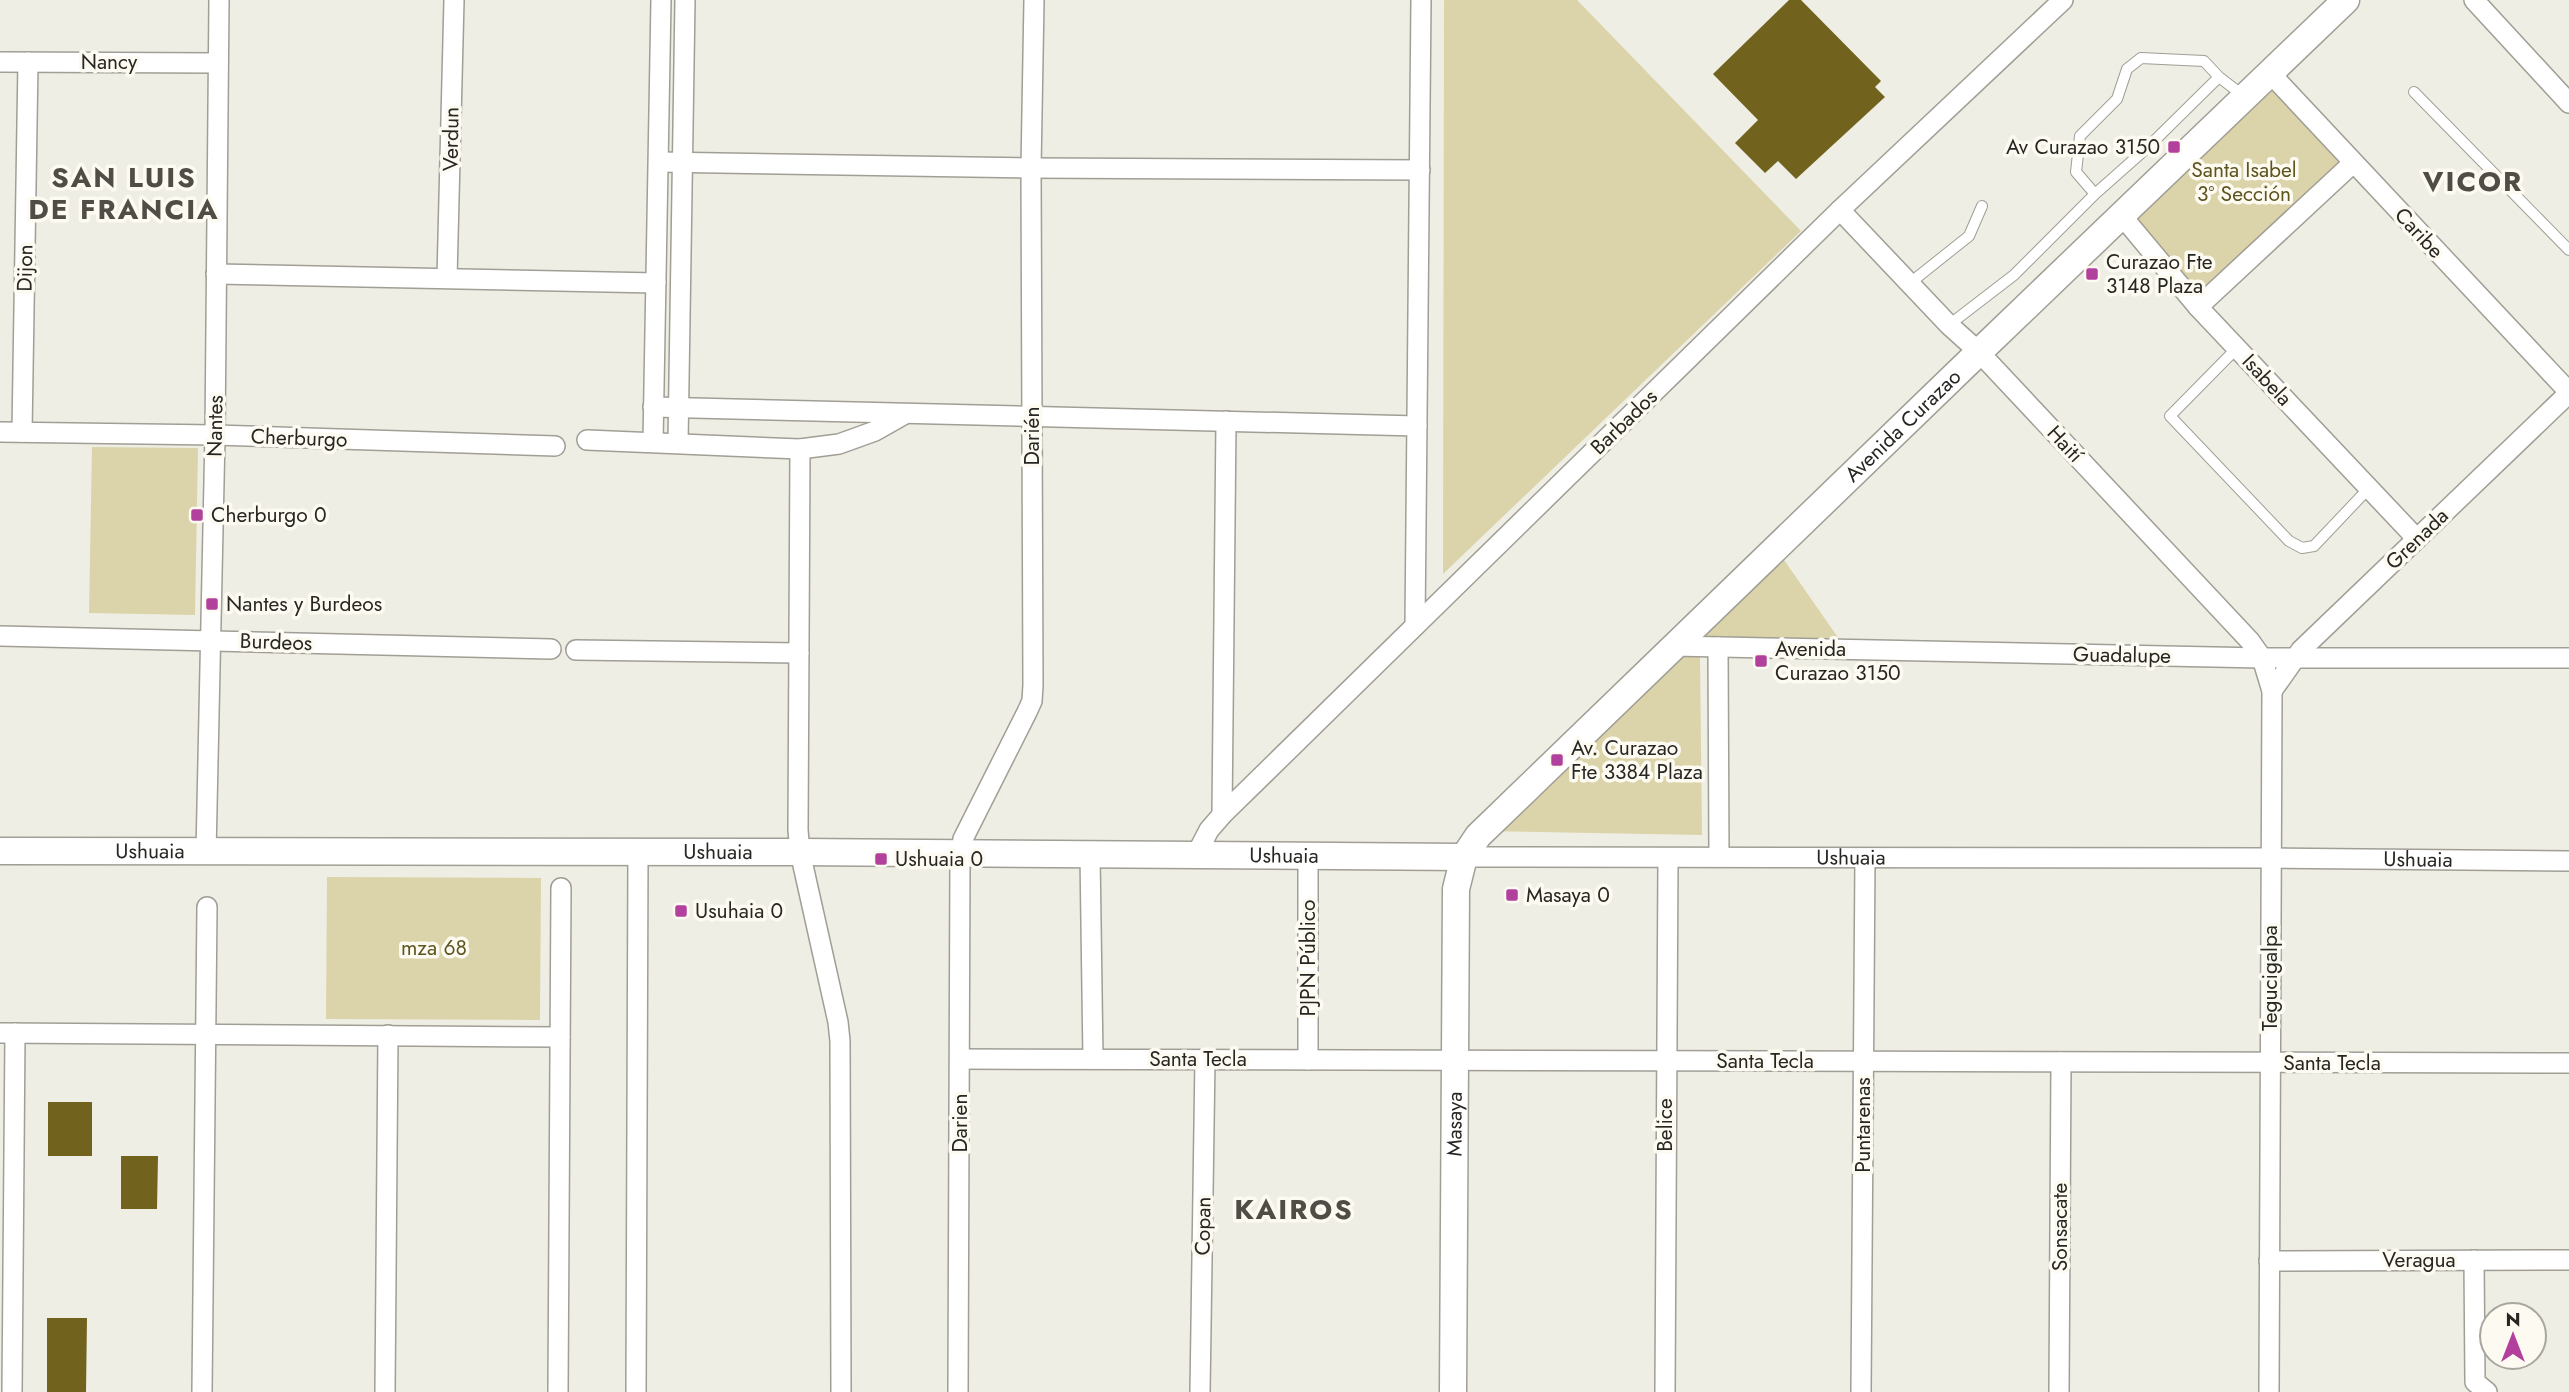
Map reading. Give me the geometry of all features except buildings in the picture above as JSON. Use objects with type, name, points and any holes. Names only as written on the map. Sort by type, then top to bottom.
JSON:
[{"type":"street","name":"Nantes","points":[[206,853],[215,435],[219,0]]},
{"type":"street","name":"Verdun","points":[[447,278],[454,0]]},
{"type":"street","points":[[653,442],[661,0]]},
{"type":"street","points":[[678,443],[685,0]]},
{"type":"street","name":"Darién","points":[[960,855],[963,839],[1032,701],[1031,168],[1034,0]]},
{"type":"street","points":[[1415,626],[1421,0]]},
{"type":"street","name":"Barbados","points":[[1196,855],[1209,830],[1222,815],[1840,210],[2063,0]]},
{"type":"street","name":"Avenida Curazao","points":[[1464,858],[1478,836],[2346,0]]},
{"type":"street","points":[[2474,0],[2569,103]]},
{"type":"street","name":"Nancy","points":[[0,62],[218,63]]},
{"type":"street","name":"Dijon","points":[[22,432],[28,62]]},
{"type":"street","name":"Caribe","points":[[2270,73],[2569,393]]},
{"type":"street","points":[[659,162],[1419,170]]},
{"type":"street","points":[[2199,306],[2353,163]]},
{"type":"street","name":"Haití","points":[[1840,210],[1949,325],[1979,352],[2250,641],[2262,658],[2272,691]]},
{"type":"street","name":"Isabela","points":[[2122,216],[2237,348],[2417,539]]},
{"type":"street","points":[[216,274],[656,283]]},
{"type":"street","name":"Grenada","points":[[2272,691],[2294,657],[2569,393]]},
{"type":"street","points":[[653,407],[1417,426]]},
{"type":"street","points":[[587,440],[800,449],[851,440],[875,431],[906,413]]},
{"type":"street","points":[[1222,815],[1226,421]]},
{"type":"street","name":"Cherburgo","points":[[0,432],[215,435],[555,446]]},
{"type":"street","points":[[800,449],[798,830],[800,852],[840,1041],[841,1392]]},
{"type":"street","name":"Burdeos","points":[[0,636],[551,649]]},
{"type":"street","name":"Guadalupe","points":[[1674,646],[2262,658],[2569,658]]},
{"type":"street","points":[[1718,647],[1719,858]]},
{"type":"street","points":[[576,650],[799,653]]},
{"type":"street","name":"Tegucigalpa","points":[[2269,1392],[2272,691]]},
{"type":"street","name":"Ushuaia","points":[[0,851],[800,852],[1464,858],[2271,858],[2569,861]]},
{"type":"street","points":[[636,1392],[638,852]]},
{"type":"street","name":"Darien","points":[[958,1392],[960,855]]},
{"type":"street","points":[[1090,855],[1093,1059]]},
{"type":"street","name":"PJPN Público","points":[[1308,856],[1308,1060]]},
{"type":"street","name":"Masaya","points":[[1452,1392],[1456,890],[1464,858]]},
{"type":"street","name":"Belice","points":[[1665,1392],[1668,858]]},
{"type":"street","name":"Puntarenas","points":[[1861,1392],[1865,858]]},
{"type":"street","points":[[558,1392],[561,888]]},
{"type":"street","points":[[202,1392],[206,907]]},
{"type":"street","points":[[8,1386],[7,1033],[560,1037]]},
{"type":"street","points":[[385,1392],[388,1035]]},
{"type":"street","name":"Santa Tecla","points":[[960,1059],[2569,1063]]},
{"type":"street","name":"Copan","points":[[1200,1392],[1205,1059]]},
{"type":"street","name":"Sonsacate","points":[[2059,1392],[2061,1062]]},
{"type":"street","points":[[2474,1260],[2481,1387]]},
{"type":"street","name":"Veragua","points":[[2269,1261],[2569,1260]]},
{"type":"lane","points":[[2095,194],[2077,172],[2080,136],[2117,99],[2127,69],[2141,58],[2204,61],[2219,77],[2245,97]]},
{"type":"lane","points":[[1949,325],[2014,275],[2219,77]]},
{"type":"lane","points":[[2414,92],[2569,250]]},
{"type":"lane","points":[[1910,283],[1969,236],[1982,206]]},
{"type":"lane","points":[[2237,348],[2170,416],[2289,541],[2302,548],[2314,546],[2369,488]]},
{"type":"green space","points":[[1444,0],[1577,0],[1801,231],[1443,574]]},
{"type":"green space","name":"Santa Isabel 3° Sección","points":[[2272,82],[2347,160],[2200,297],[2127,219]]},
{"type":"green space","points":[[92,447],[198,448],[195,615],[89,613]]},
{"type":"green space","points":[[1782,557],[1839,639],[1696,640]]},
{"type":"green space","points":[[1680,657],[1700,657],[1702,835],[1488,831]]},
{"type":"green space","name":"mza 68","points":[[327,877],[541,878],[540,1020],[326,1019]]},
{"type":"place","name":"Av Curazao 3150","points":[[2174,147]]},
{"type":"place","name":"Curazao Fte 3148 Plaza","points":[[2092,274]]},
{"type":"place","name":"Cherburgo 0","points":[[197,515]]},
{"type":"place","name":"Nantes y Burdeos","points":[[212,604]]},
{"type":"place","name":"Avenida Curazao 3150","points":[[1761,661]]},
{"type":"place","name":"Av. Curazao Fte 3384 Plaza","points":[[1557,760]]},
{"type":"place","name":"Ushuaia 0","points":[[881,859]]},
{"type":"place","name":"Masaya 0","points":[[1512,895]]},
{"type":"place","name":"Usuhaia 0","points":[[681,911]]},
{"type":"district","name":"VICOR","points":[[2473,181]]},
{"type":"district","name":"SAN LUIS DE FRANCIA","points":[[124,193]]},
{"type":"district","name":"KAIROS","points":[[1294,1209]]}]
